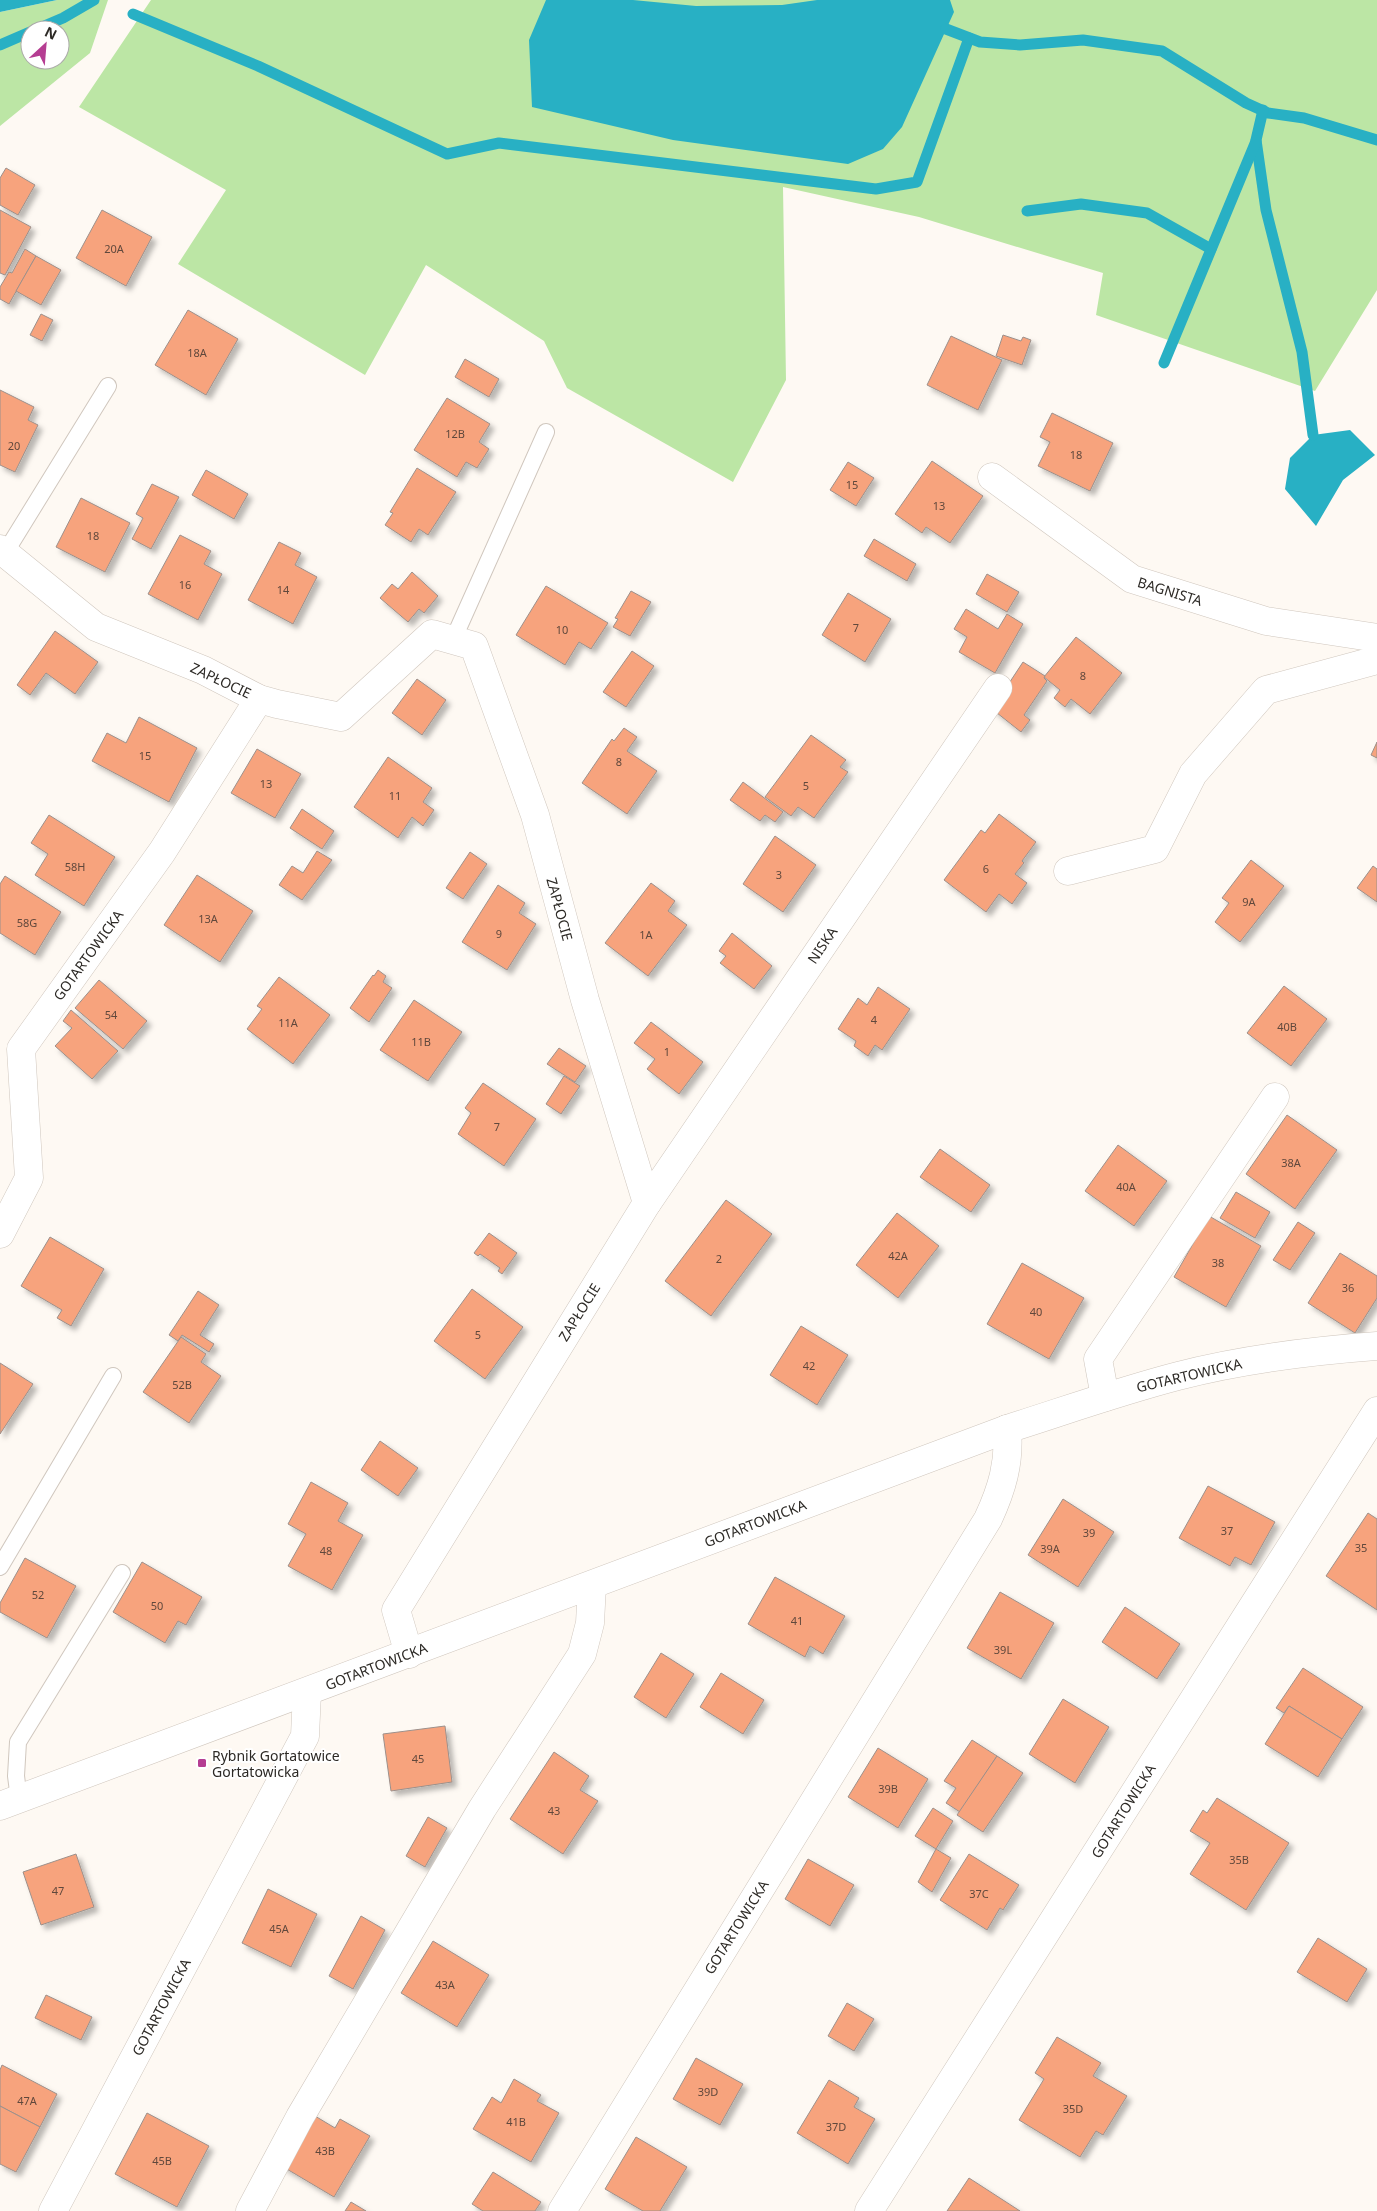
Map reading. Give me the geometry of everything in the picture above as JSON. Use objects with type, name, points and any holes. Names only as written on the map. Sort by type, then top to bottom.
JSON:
[{"type":"street","name":"BAGNISTA","points":[[992,478],[1132,579],[1266,621],[1377,638]]},
{"type":"street","name":"ZAPŁOCIE","points":[[2,551],[96,627],[203,670],[259,699],[341,717],[432,634],[474,646],[535,815],[585,1000],[647,1203],[396,1610],[409,1654]]},
{"type":"street","points":[[1068,871],[1155,849],[1193,774],[1266,690],[1377,660]]},
{"type":"street","name":"NISKA","points":[[647,1203],[998,688]]},
{"type":"street","name":"GOTARTOWICKA","points":[[0,1234],[29,1178],[21,1049],[162,852],[259,699]]},
{"type":"street","points":[[1104,1397],[1098,1359],[1275,1097]]},
{"type":"street","name":"GOTARTOWICKA","points":[[10,1803],[1007,1429],[1104,1397],[1228,1365],[1280,1356],[1377,1346]]},
{"type":"street","name":"GOTARTOWICKA","points":[[868,2211],[1377,1411]]},
{"type":"street","name":"GOTARTOWICKA","points":[[562,2211],[988,1519],[1007,1466],[1009,1450],[1007,1429]]},
{"type":"street","points":[[250,2211],[300,2117],[477,1817],[582,1654],[590,1622],[592,1585]]},
{"type":"street","name":"GOTARTOWICKA","points":[[52,2211],[305,1736],[307,1692]]},
{"type":"lane","points":[[2,551],[108,386]]},
{"type":"lane","points":[[453,640],[546,432]]},
{"type":"lane","points":[[0,1567],[113,1376]]},
{"type":"lane","points":[[10,1803],[16,1776],[18,1742],[122,1573]]},
{"type":"green space","points":[[57,0],[108,0],[90,53],[70,69],[70,20],[20,20],[20,70],[69,70],[0,126],[0,12]]},
{"type":"green space","points":[[151,0],[1377,0],[1377,290],[1315,391],[1096,315],[1103,273],[919,217],[783,187],[786,380],[733,482],[567,388],[544,341],[426,265],[365,375],[178,264],[226,190],[79,107]]},
{"type":"water","points":[[0,0],[57,0],[0,12]]},
{"type":"water","points":[[546,0],[633,0],[696,6],[782,5],[817,0],[950,0],[954,12],[902,127],[883,149],[848,164],[673,140],[532,107],[529,40]]},
{"type":"water","points":[[1350,430],[1375,455],[1343,480],[1316,526],[1285,489],[1290,458],[1313,435]]},
{"type":"building","points":[[6,168],[35,185],[18,215],[0,205],[0,178]]},
{"type":"building","points":[[0,210],[31,227],[5,275],[0,273]]},
{"type":"building","points":[[102,210],[152,237],[126,286],[76,258]]},
{"type":"building","points":[[25,249],[36,256],[9,304],[0,299],[0,287],[9,272],[12,273]]},
{"type":"building","points":[[36,256],[61,270],[41,305],[16,291]]},
{"type":"building","points":[[188,310],[238,339],[206,395],[155,365]]},
{"type":"building","points":[[41,314],[53,320],[42,341],[30,335]]},
{"type":"building","points":[[1003,335],[1021,341],[1023,337],[1031,340],[1022,365],[996,356]]},
{"type":"building","points":[[951,336],[1002,360],[978,410],[927,385]]},
{"type":"building","points":[[465,359],[499,379],[489,397],[455,377]]},
{"type":"building","points":[[0,390],[34,407],[28,420],[38,425],[15,472],[0,465]]},
{"type":"building","points":[[447,398],[490,424],[479,442],[489,449],[477,468],[466,462],[457,477],[414,450]]},
{"type":"building","points":[[1052,413],[1113,443],[1090,491],[1038,466],[1050,442],[1040,437]]},
{"type":"building","points":[[932,461],[983,496],[950,543],[926,527],[922,533],[895,514]]},
{"type":"building","points":[[848,462],[874,478],[856,506],[830,490]]},
{"type":"building","points":[[417,468],[456,492],[428,535],[419,529],[411,542],[385,525],[393,513],[390,512]]},
{"type":"building","points":[[206,470],[248,494],[234,519],[192,495]]},
{"type":"building","points":[[152,484],[179,497],[151,549],[132,539],[143,518],[136,514]]},
{"type":"building","points":[[81,498],[130,523],[105,572],[56,547]]},
{"type":"building","points":[[180,535],[211,551],[204,564],[222,574],[198,620],[148,594]]},
{"type":"building","points":[[874,539],[916,564],[907,581],[864,556]]},
{"type":"building","points":[[279,542],[301,553],[295,565],[317,577],[293,624],[248,600]]},
{"type":"building","points":[[412,572],[438,596],[424,613],[419,609],[408,622],[380,598],[392,584],[398,589]]},
{"type":"building","points":[[987,574],[1019,592],[1007,612],[976,594]]},
{"type":"building","points":[[546,586],[608,623],[591,649],[579,642],[565,665],[516,635]]},
{"type":"building","points":[[631,591],[651,602],[630,636],[613,627],[618,619],[615,618]]},
{"type":"building","points":[[848,593],[891,619],[865,662],[822,635]]},
{"type":"building","points":[[966,609],[998,629],[1007,614],[1023,624],[995,673],[959,652],[967,637],[954,629]]},
{"type":"building","points":[[55,631],[98,662],[75,694],[46,673],[30,695],[17,685]]},
{"type":"building","points":[[1076,637],[1122,673],[1090,714],[1071,699],[1065,707],[1054,698],[1060,690],[1044,677]]},
{"type":"building","points":[[632,651],[654,666],[626,707],[603,692]]},
{"type":"building","points":[[1023,662],[1045,676],[1044,678],[1047,681],[1024,715],[1030,720],[1021,732],[992,709]]},
{"type":"building","points":[[417,679],[446,700],[422,735],[392,713]]},
{"type":"building","points":[[139,717],[197,748],[169,802],[92,761],[107,733],[126,743]]},
{"type":"building","points":[[624,728],[637,737],[627,751],[657,771],[627,814],[582,783],[612,739],[614,741]]},
{"type":"building","points":[[811,735],[846,760],[840,767],[848,772],[814,818],[798,807],[791,816],[765,797]]},
{"type":"building","points":[[1377,742],[1377,758],[1371,755]]},
{"type":"building","points":[[257,749],[301,774],[275,818],[231,793]]},
{"type":"building","points":[[388,757],[432,788],[423,802],[434,810],[423,826],[412,817],[398,838],[354,807]]},
{"type":"building","points":[[743,782],[783,812],[775,822],[765,815],[760,821],[730,800]]},
{"type":"building","points":[[302,809],[334,831],[322,849],[290,828]]},
{"type":"building","points":[[999,814],[1036,842],[1015,874],[1027,883],[1012,904],[999,894],[986,912],[944,880],[981,830],[985,833]]},
{"type":"building","points":[[49,815],[115,857],[84,906],[35,875],[48,854],[31,843]]},
{"type":"building","points":[[775,836],[816,865],[783,912],[743,884]]},
{"type":"building","points":[[317,851],[332,860],[302,900],[279,885],[292,866],[303,873]]},
{"type":"building","points":[[470,852],[487,864],[463,899],[446,888]]},
{"type":"building","points":[[1251,860],[1284,886],[1240,942],[1215,922],[1229,903],[1222,898]]},
{"type":"building","points":[[1373,866],[1377,869],[1377,902],[1357,888]]},
{"type":"building","points":[[197,875],[253,911],[220,962],[164,925]]},
{"type":"building","points":[[5,876],[61,912],[35,955],[0,933],[0,884]]},
{"type":"building","points":[[651,883],[675,901],[668,911],[687,925],[648,976],[605,943]]},
{"type":"building","points":[[498,885],[525,903],[519,913],[536,924],[507,970],[462,942]]},
{"type":"building","points":[[732,933],[772,966],[754,989],[720,963],[726,956],[719,951]]},
{"type":"building","points":[[378,970],[386,976],[383,982],[392,988],[369,1022],[350,1008]]},
{"type":"building","points":[[279,977],[330,1015],[293,1064],[247,1029],[262,1009],[257,1006]]},
{"type":"building","points":[[99,980],[147,1021],[123,1049],[75,1008]]},
{"type":"building","points":[[1284,986],[1327,1019],[1291,1066],[1247,1033]]},
{"type":"building","points":[[878,987],[910,1009],[882,1050],[875,1045],[868,1056],[854,1046],[856,1041],[838,1029],[858,998],[867,1005]]},
{"type":"building","points":[[414,1000],[462,1032],[428,1081],[380,1050]]},
{"type":"building","points":[[71,1010],[118,1051],[92,1079],[55,1046],[72,1028],[63,1021]]},
{"type":"building","points":[[651,1022],[703,1062],[679,1094],[647,1069],[655,1059],[634,1043]]},
{"type":"building","points":[[559,1048],[586,1066],[575,1082],[547,1064]]},
{"type":"building","points":[[564,1076],[580,1086],[561,1114],[546,1104]]},
{"type":"building","points":[[483,1083],[536,1119],[504,1166],[458,1134],[471,1113],[465,1108]]},
{"type":"building","points":[[1287,1115],[1337,1150],[1295,1209],[1246,1174]]},
{"type":"building","points":[[1118,1145],[1167,1181],[1134,1226],[1085,1191]]},
{"type":"building","points":[[940,1149],[990,1185],[971,1212],[920,1177]]},
{"type":"building","points":[[1236,1192],[1270,1212],[1255,1238],[1220,1218]]},
{"type":"building","points":[[726,1200],[772,1234],[711,1316],[665,1281]]},
{"type":"building","points":[[897,1213],[939,1246],[898,1298],[856,1265]]},
{"type":"building","points":[[1209,1216],[1261,1246],[1226,1307],[1174,1277]]},
{"type":"building","points":[[1298,1222],[1315,1233],[1290,1270],[1273,1260]]},
{"type":"building","points":[[489,1233],[517,1253],[502,1274],[498,1271],[500,1268],[480,1254],[478,1256],[474,1253]]},
{"type":"building","points":[[50,1237],[104,1269],[71,1326],[57,1318],[62,1310],[21,1286]]},
{"type":"building","points":[[1340,1253],[1377,1276],[1377,1298],[1355,1333],[1308,1303]]},
{"type":"building","points":[[1022,1263],[1084,1298],[1049,1359],[987,1324]]},
{"type":"building","points":[[472,1289],[523,1327],[485,1379],[434,1341]]},
{"type":"building","points":[[198,1291],[219,1305],[200,1335],[214,1344],[209,1352],[182,1335],[178,1341],[169,1335]]},
{"type":"building","points":[[801,1326],[848,1355],[817,1405],[770,1375]]},
{"type":"building","points":[[181,1337],[206,1354],[201,1362],[221,1376],[189,1423],[143,1392]]},
{"type":"building","points":[[0,1363],[33,1384],[0,1434]]},
{"type":"building","points":[[380,1441],[418,1468],[398,1496],[361,1470]]},
{"type":"building","points":[[311,1482],[348,1503],[338,1521],[363,1535],[332,1590],[288,1566],[306,1534],[288,1524]]},
{"type":"building","points":[[1208,1486],[1275,1522],[1251,1565],[1235,1557],[1230,1566],[1179,1538]]},
{"type":"building","points":[[1063,1499],[1114,1532],[1078,1587],[1028,1555]]},
{"type":"building","points":[[1368,1513],[1377,1519],[1377,1610],[1326,1576]]},
{"type":"building","points":[[25,1558],[76,1586],[47,1638],[0,1612],[0,1603]]},
{"type":"building","points":[[142,1562],[202,1597],[186,1625],[178,1621],[165,1643],[113,1612]]},
{"type":"building","points":[[775,1577],[845,1616],[823,1654],[810,1646],[805,1657],[748,1624]]},
{"type":"building","points":[[1000,1592],[1054,1623],[1021,1679],[967,1648]]},
{"type":"building","points":[[1125,1607],[1180,1644],[1157,1679],[1102,1642]]},
{"type":"building","points":[[661,1653],[694,1674],[666,1718],[634,1697]]},
{"type":"building","points":[[1303,1668],[1363,1707],[1342,1739],[1289,1706],[1284,1713],[1276,1708]]},
{"type":"building","points":[[721,1673],[764,1700],[743,1734],[700,1707]]},
{"type":"building","points":[[1063,1699],[1109,1727],[1075,1783],[1029,1754]]},
{"type":"building","points":[[1289,1706],[1342,1739],[1318,1777],[1265,1744]]},
{"type":"building","points":[[445,1726],[452,1782],[391,1791],[383,1734]]},
{"type":"building","points":[[972,1740],[997,1756],[960,1812],[946,1803],[956,1788],[944,1781]]},
{"type":"building","points":[[878,1748],[928,1779],[898,1828],[848,1797]]},
{"type":"building","points":[[554,1752],[589,1776],[580,1790],[598,1801],[563,1854],[510,1819]]},
{"type":"building","points":[[997,1756],[1023,1773],[983,1832],[957,1815]]},
{"type":"building","points":[[1217,1798],[1289,1843],[1246,1910],[1190,1874],[1210,1843],[1190,1831],[1203,1810],[1207,1813]]},
{"type":"building","points":[[933,1808],[953,1821],[936,1849],[915,1836]]},
{"type":"building","points":[[428,1817],[447,1828],[425,1867],[406,1856]]},
{"type":"building","points":[[936,1849],[951,1858],[932,1892],[918,1882]]},
{"type":"building","points":[[76,1854],[94,1907],[41,1925],[23,1872]]},
{"type":"building","points":[[969,1854],[1019,1885],[1003,1910],[1000,1908],[987,1930],[940,1900]]},
{"type":"building","points":[[808,1859],[854,1885],[830,1926],[785,1899]]},
{"type":"building","points":[[268,1889],[317,1914],[291,1967],[242,1943]]},
{"type":"building","points":[[361,1916],[385,1930],[353,1989],[329,1976]]},
{"type":"building","points":[[1318,1938],[1367,1969],[1347,2002],[1297,1972]]},
{"type":"building","points":[[433,1941],[489,1975],[457,2027],[401,1993]]},
{"type":"building","points":[[46,1995],[92,2017],[81,2040],[35,2018]]},
{"type":"building","points":[[847,2003],[874,2019],[854,2051],[828,2036]]},
{"type":"building","points":[[1057,2037],[1101,2063],[1093,2076],[1127,2096],[1103,2135],[1096,2131],[1080,2157],[1019,2120],[1044,2079],[1035,2073]]},
{"type":"building","points":[[696,2058],[743,2084],[720,2125],[673,2099]]},
{"type":"building","points":[[2,2065],[57,2094],[40,2127],[0,2106],[0,2070]]},
{"type":"building","points":[[514,2079],[541,2095],[537,2101],[559,2113],[531,2162],[473,2129],[492,2097],[501,2103]]},
{"type":"building","points":[[829,2080],[859,2098],[854,2107],[875,2119],[848,2164],[797,2133]]},
{"type":"building","points":[[0,2106],[40,2127],[16,2172],[0,2164]]},
{"type":"building","points":[[147,2113],[209,2146],[177,2207],[115,2174]]},
{"type":"building","points":[[310,2113],[335,2128],[340,2119],[370,2136],[334,2197],[280,2165]]},
{"type":"building","points":[[636,2137],[687,2167],[660,2211],[643,2211],[605,2189]]},
{"type":"building","points":[[493,2172],[541,2202],[535,2211],[483,2211],[472,2204]]},
{"type":"building","points":[[969,2178],[1020,2211],[947,2211]]},
{"type":"building","points":[[351,2202],[366,2211],[345,2211]]},
{"type":"waterway","points":[[58,20],[94,0]]},
{"type":"waterway","points":[[133,14],[258,66],[447,154],[499,143],[876,189],[917,182],[969,38]]},
{"type":"waterway","points":[[946,29],[980,42],[1020,45],[1083,40],[1162,51],[1246,103],[1268,113],[1304,118],[1377,140]]},
{"type":"waterway","points":[[0,45],[20,36]]},
{"type":"waterway","points":[[1263,110],[1256,140],[1266,210],[1302,352],[1313,435]]},
{"type":"waterway","points":[[1164,363],[1256,141]]},
{"type":"waterway","points":[[1027,211],[1081,204],[1147,213],[1211,249]]},
{"type":"place","name":"Rybnik Gortatowice Gortatowicka","points":[[202,1763]]}]
